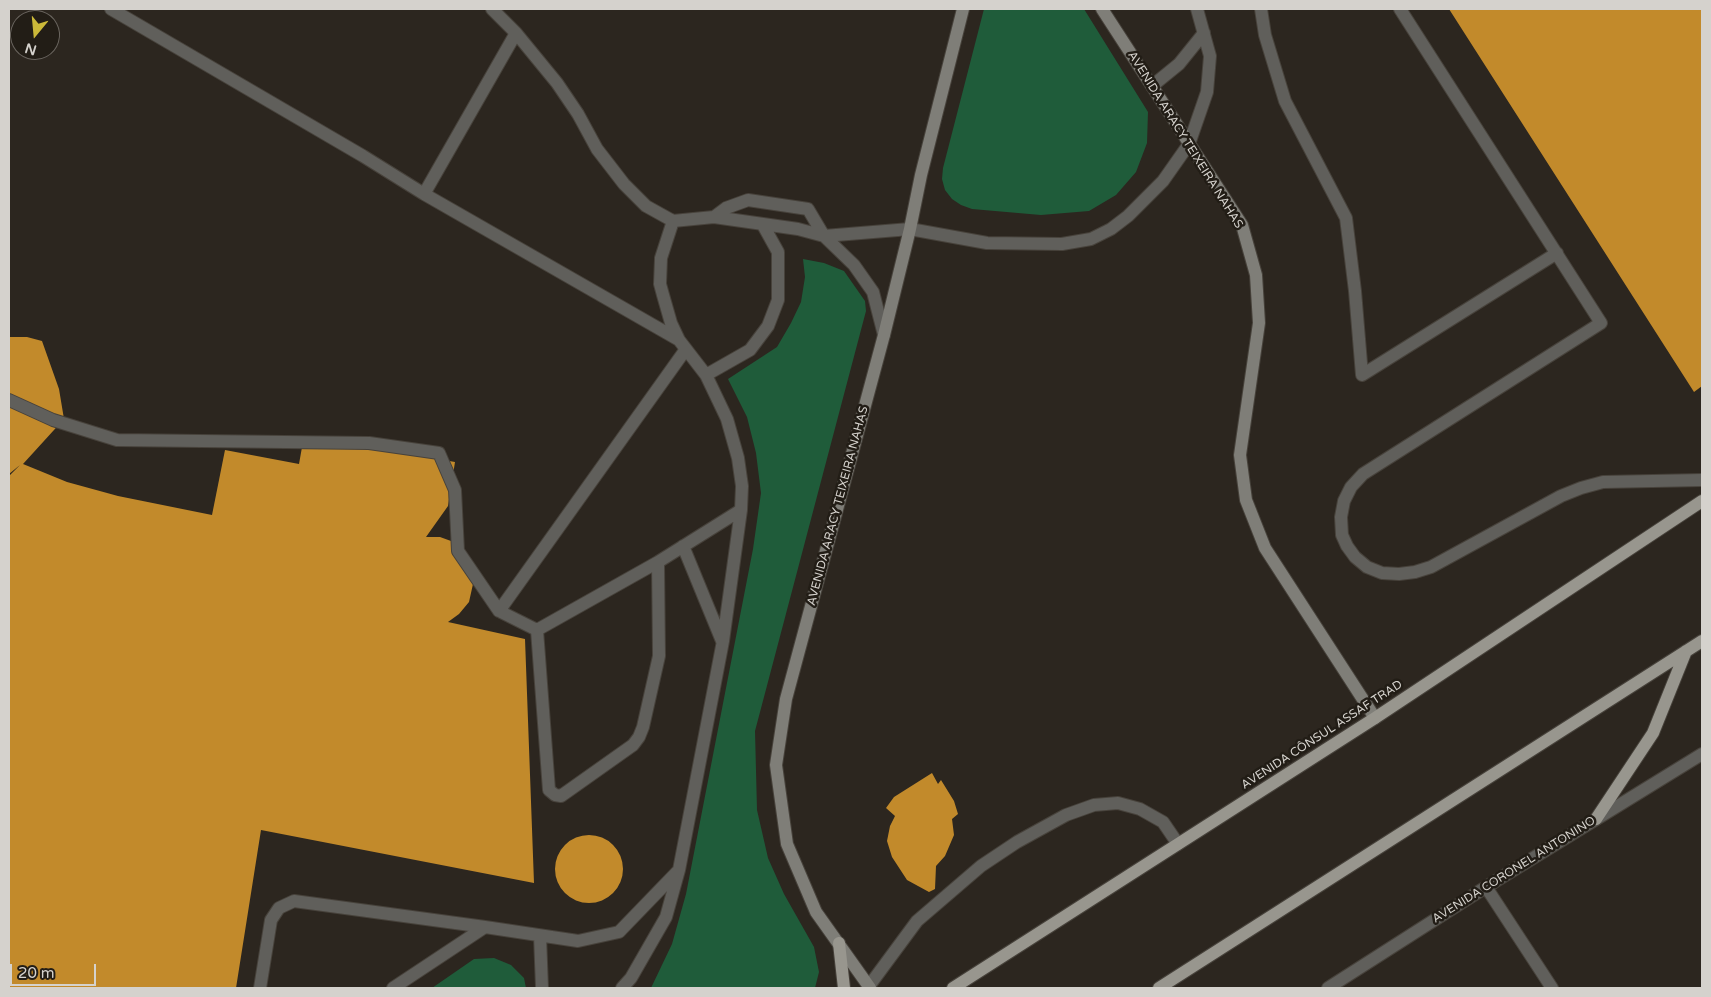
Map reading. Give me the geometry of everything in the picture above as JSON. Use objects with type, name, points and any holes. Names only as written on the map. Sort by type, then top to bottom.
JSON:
[{"type":"main road","name":"AVENIDA CÔNSUL ASSAF TRAD","points":[[953,988],[1375,718],[1702,501]]},
{"type":"main road","points":[[1160,988],[1702,641]]},
{"type":"main road","points":[[1596,820],[1653,733],[1686,651]]},
{"type":"main road","points":[[839,943],[844,988]]},
{"type":"street","points":[[111,9],[682,344]]},
{"type":"street","points":[[492,9],[516,33],[557,83],[578,114],[597,149],[624,184],[646,206],[673,221],[714,217],[798,229],[824,236],[910,229],[987,242],[1062,244],[1090,240],[1111,229],[1128,216],[1163,181],[1189,144],[1207,92],[1210,56],[1197,9]]},
{"type":"street","name":"AVENIDA ARACY TEIXEIRA NAHAS","points":[[869,987],[816,912],[787,844],[776,765],[786,699],[884,335],[921,175],[963,9]]},
{"type":"street","name":"AVENIDA ARACY TEIXEIRA NAHAS","points":[[1102,9],[1242,225],[1256,275],[1259,323],[1240,455],[1246,500],[1265,548],[1375,718]]},
{"type":"street","points":[[1261,9],[1265,35],[1285,101],[1346,218],[1356,291],[1362,375],[1557,252]]},
{"type":"street","points":[[1400,9],[1601,323],[1363,474],[1351,487],[1344,502],[1341,517],[1342,535],[1347,546],[1355,557],[1367,567],[1382,573],[1415,572],[1431,567],[1560,496],[1581,488],[1603,482],[1702,480]]},
{"type":"street","points":[[424,194],[516,33]]},
{"type":"street","points":[[1152,86],[1179,64],[1204,33]]},
{"type":"street","points":[[714,217],[726,208],[748,200],[808,209],[824,236],[854,265],[872,292],[884,335]]},
{"type":"street","points":[[622,988],[631,978],[666,917],[679,870],[722,641],[741,510],[742,486],[738,458],[727,419],[706,375],[682,344],[671,323],[660,284],[661,258],[673,221]]},
{"type":"street","points":[[706,375],[750,350],[768,326],[778,300],[778,252],[763,225]]},
{"type":"street","points":[[499,611],[682,344]]},
{"type":"street","points":[[9,400],[53,420],[117,440],[369,443],[439,453],[455,490],[458,551],[499,611],[537,630]]},
{"type":"street","points":[[537,630],[658,562],[741,510]]},
{"type":"street","points":[[682,546],[722,641]]},
{"type":"street","points":[[537,630],[549,790],[554,795],[561,796],[633,745],[639,737],[660,656],[658,562]]},
{"type":"street","name":"AVENIDA CORONEL ANTONINO","points":[[1328,988],[1486,887],[1702,754]]},
{"type":"street","points":[[869,987],[917,921],[981,866],[1017,842],[1066,815],[1094,805],[1118,803],[1140,809],[1163,822],[1178,844]]},
{"type":"street","points":[[260,988],[271,920],[279,908],[294,901],[578,941],[619,932],[679,870]]},
{"type":"street","points":[[1486,887],[1552,988]]},
{"type":"street","points":[[393,988],[485,927]]},
{"type":"street","points":[[540,936],[542,988]]},
{"type":"green space","points":[[984,9],[1084,9],[1148,112],[1147,143],[1136,172],[1116,195],[1089,211],[1041,215],[972,209],[952,199],[945,190],[942,179],[943,168]]},
{"type":"green space","points":[[803,259],[824,263],[844,271],[865,301],[866,311],[755,731],[757,810],[768,858],[784,894],[814,947],[819,972],[815,988],[651,988],[672,944],[686,894],[753,549],[761,493],[756,453],[747,417],[728,379],[777,347],[801,302],[805,277]]},
{"type":"green space","points":[[494,958],[511,965],[524,978],[526,988],[432,988],[474,959]]},
{"type":"building","points":[[1449,9],[1702,9],[1702,386],[1694,392]]},
{"type":"building","points":[[9,337],[27,337],[42,341],[59,389],[64,419],[23,464],[67,482],[118,496],[212,515],[225,450],[299,464],[304,436],[455,462],[448,506],[426,537],[440,537],[451,541],[464,551],[475,575],[469,602],[459,614],[448,622],[525,639],[534,883],[261,830],[236,988],[9,988],[9,476],[20,465],[9,474]]},
{"type":"building","points":[[932,773],[938,784],[941,780],[954,801],[958,814],[952,819],[954,835],[945,856],[936,866],[935,889],[929,892],[907,880],[892,857],[887,841],[890,826],[895,816],[886,808],[894,797]]},
{"type":"building","points":[[596,835],[608,841],[617,850],[623,862],[621,882],[613,893],[596,903],[582,903],[565,893],[557,882],[555,862],[565,845],[576,837]]}]
